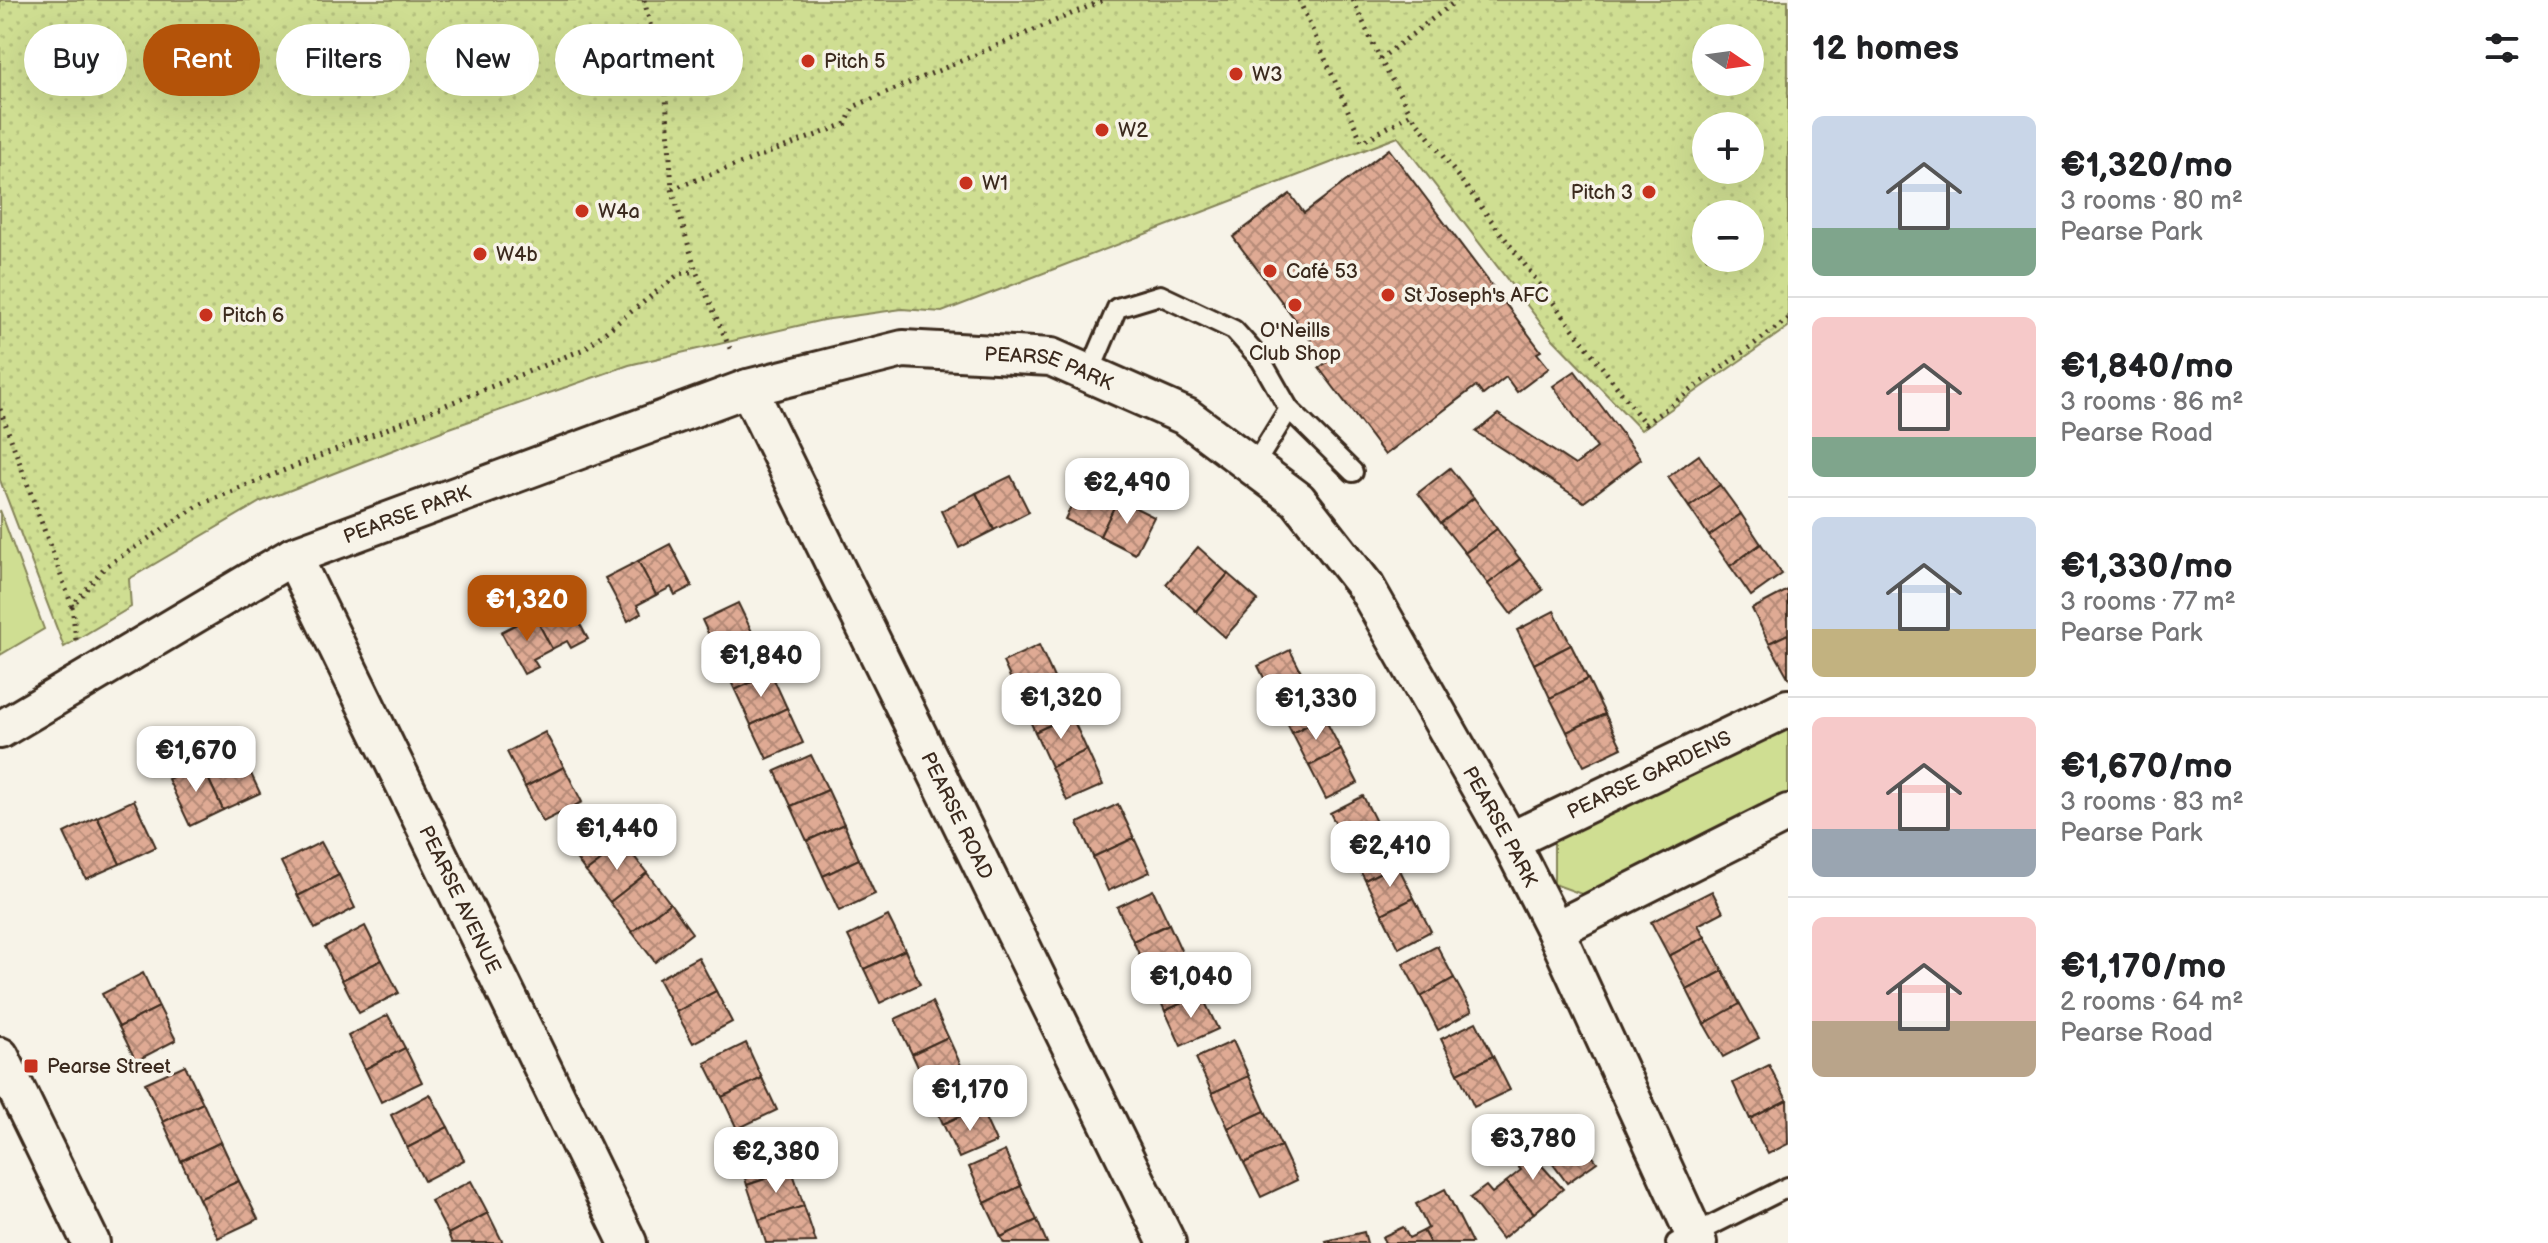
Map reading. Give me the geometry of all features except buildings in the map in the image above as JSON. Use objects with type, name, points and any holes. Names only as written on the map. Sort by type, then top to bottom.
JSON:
[{"type":"street","name":"PEARSE PARK","points":[[0,730],[293,556],[748,388],[903,349],[1051,357],[1187,417],[1298,500],[1366,587],[1510,841],[1555,930],[1689,1240]]},
{"type":"street","name":"PEARSE ROAD","points":[[748,388],[1167,1243]]},
{"type":"street","name":"PEARSE AVENUE","points":[[293,556],[628,1243]]},
{"type":"street","name":"PEARSE GARDENS","points":[[1510,841],[1788,708]]},
{"type":"street","points":[[1555,930],[1788,813]]},
{"type":"street","points":[[0,1056],[91,1243]]},
{"type":"lane","points":[[1089,374],[1117,308],[1160,295],[1234,330],[1261,360],[1289,409],[1353,472]]},
{"type":"lane","points":[[1253,467],[1289,409]]},
{"type":"lane","points":[[1689,1240],[1788,1187]]},
{"type":"path","points":[[644,0],[665,82],[672,189],[696,271],[748,388]]},
{"type":"path","points":[[672,189],[846,124],[853,107],[1104,0]]},
{"type":"path","points":[[1299,0],[1362,142],[1411,114]]},
{"type":"path","points":[[1353,0],[1380,59],[1411,114],[1645,424],[1788,319]]},
{"type":"path","points":[[1380,59],[1457,0]]},
{"type":"path","points":[[0,409],[72,606],[105,567],[201,504],[584,349],[670,280],[679,274],[696,271]]},
{"type":"green space","points":[[0,0],[1788,0],[1788,327],[1641,430],[1553,339],[1398,137],[942,312],[902,309],[823,320],[629,365],[447,429],[260,502],[129,579],[131,607],[64,647],[0,480]]},
{"type":"green space","points":[[0,510],[44,629],[0,655]]},
{"type":"green space","points":[[1788,727],[1788,793],[1587,896],[1554,884],[1554,836]]},
{"type":"place","name":"Pitch 5","points":[[808,61]]},
{"type":"place","name":"W3","points":[[1236,74]]},
{"type":"place","name":"W2","points":[[1102,130]]},
{"type":"place","name":"W1","points":[[966,183]]},
{"type":"place","name":"Pitch 3","points":[[1649,192]]},
{"type":"place","name":"W4a","points":[[582,211]]},
{"type":"place","name":"W4b","points":[[480,254]]},
{"type":"place","name":"Café 53","points":[[1270,271]]},
{"type":"place","name":"St Joseph's AFC","points":[[1388,295]]},
{"type":"place","name":"O'Neills Club Shop","points":[[1295,305]]},
{"type":"place","name":"Pitch 6","points":[[206,315]]},
{"type":"place","name":"Pearse Street","points":[[31,1066]]}]
